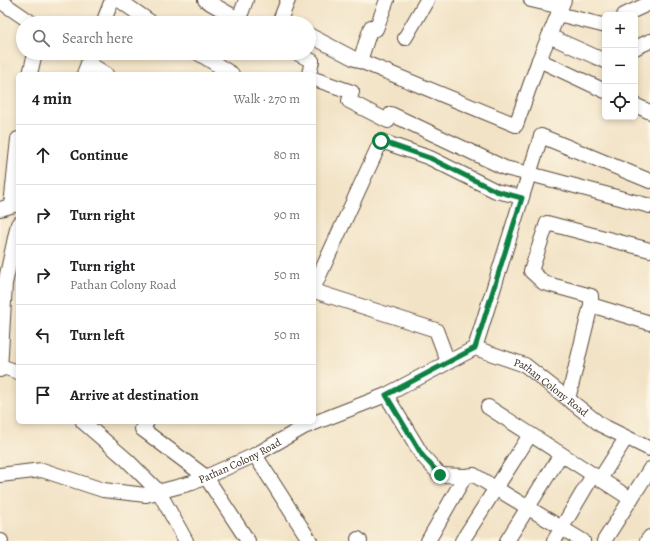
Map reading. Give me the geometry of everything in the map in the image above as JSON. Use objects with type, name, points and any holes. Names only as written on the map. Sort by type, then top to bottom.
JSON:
[{"type":"street","points":[[106,16],[112,0]]},
{"type":"street","points":[[119,0],[142,16]]},
{"type":"street","points":[[205,0],[233,16]]},
{"type":"street","points":[[243,16],[246,0]]},
{"type":"street","points":[[283,16],[288,0]]},
{"type":"street","points":[[360,61],[371,27],[376,29],[387,0]]},
{"type":"street","points":[[405,38],[427,0]]},
{"type":"street","points":[[531,0],[561,7],[602,25]]},
{"type":"street","points":[[0,1],[22,16]]},
{"type":"street","points":[[630,12],[650,3]]},
{"type":"street","points":[[316,39],[360,61],[516,125],[539,60],[561,7]]},
{"type":"street","points":[[549,36],[602,60]]},
{"type":"street","points":[[638,47],[650,41]]},
{"type":"street","points":[[30,72],[33,60]]},
{"type":"street","points":[[209,60],[229,72]]},
{"type":"street","points":[[309,72],[312,61],[310,60]]},
{"type":"street","points":[[539,60],[602,90]]},
{"type":"street","points":[[88,63],[103,72]]},
{"type":"street","points":[[316,80],[352,92],[349,101],[388,120],[391,114],[505,168],[650,206]]},
{"type":"street","points":[[638,106],[650,112]]},
{"type":"street","points":[[475,348],[541,136],[650,181]]},
{"type":"street","points":[[316,284],[381,141],[430,158],[496,191],[522,198]]},
{"type":"street","points":[[16,158],[12,196],[16,199]]},
{"type":"street","points":[[0,209],[16,205]]},
{"type":"street","points":[[568,399],[591,305],[591,296],[544,283],[531,271],[547,222],[650,250]]},
{"type":"street","points":[[0,370],[6,284],[16,234]]},
{"type":"street","points":[[316,292],[436,330],[448,362]]},
{"type":"street","points":[[591,305],[650,323]]},
{"type":"street","name":"Pathan Colony Road","points":[[316,422],[386,395],[475,348],[525,365],[600,425],[650,449]]},
{"type":"street","points":[[0,366],[16,371]]},
{"type":"street","points":[[386,395],[422,455],[440,475],[474,475],[583,541]]},
{"type":"street","points":[[488,407],[631,499]]},
{"type":"street","points":[[85,424],[127,460],[159,492],[186,541]]},
{"type":"street","points":[[146,424],[142,429],[206,477],[248,541]]},
{"type":"street","name":"Pathan Colony Road","points":[[0,475],[42,470],[103,490],[146,495],[192,483],[255,455],[312,424]]},
{"type":"street","points":[[462,541],[530,435]]},
{"type":"street","points":[[554,541],[597,477],[626,438]]},
{"type":"street","points":[[508,541],[561,454]]},
{"type":"street","points":[[255,455],[310,541]]},
{"type":"street","points":[[604,541],[650,469]]},
{"type":"street","points":[[428,541],[465,476]]},
{"type":"street","points":[[647,541],[650,537]]},
{"type":"route","points":[[381,141],[430,158],[496,191],[522,198],[475,348],[386,395],[422,455],[440,475]]}]
